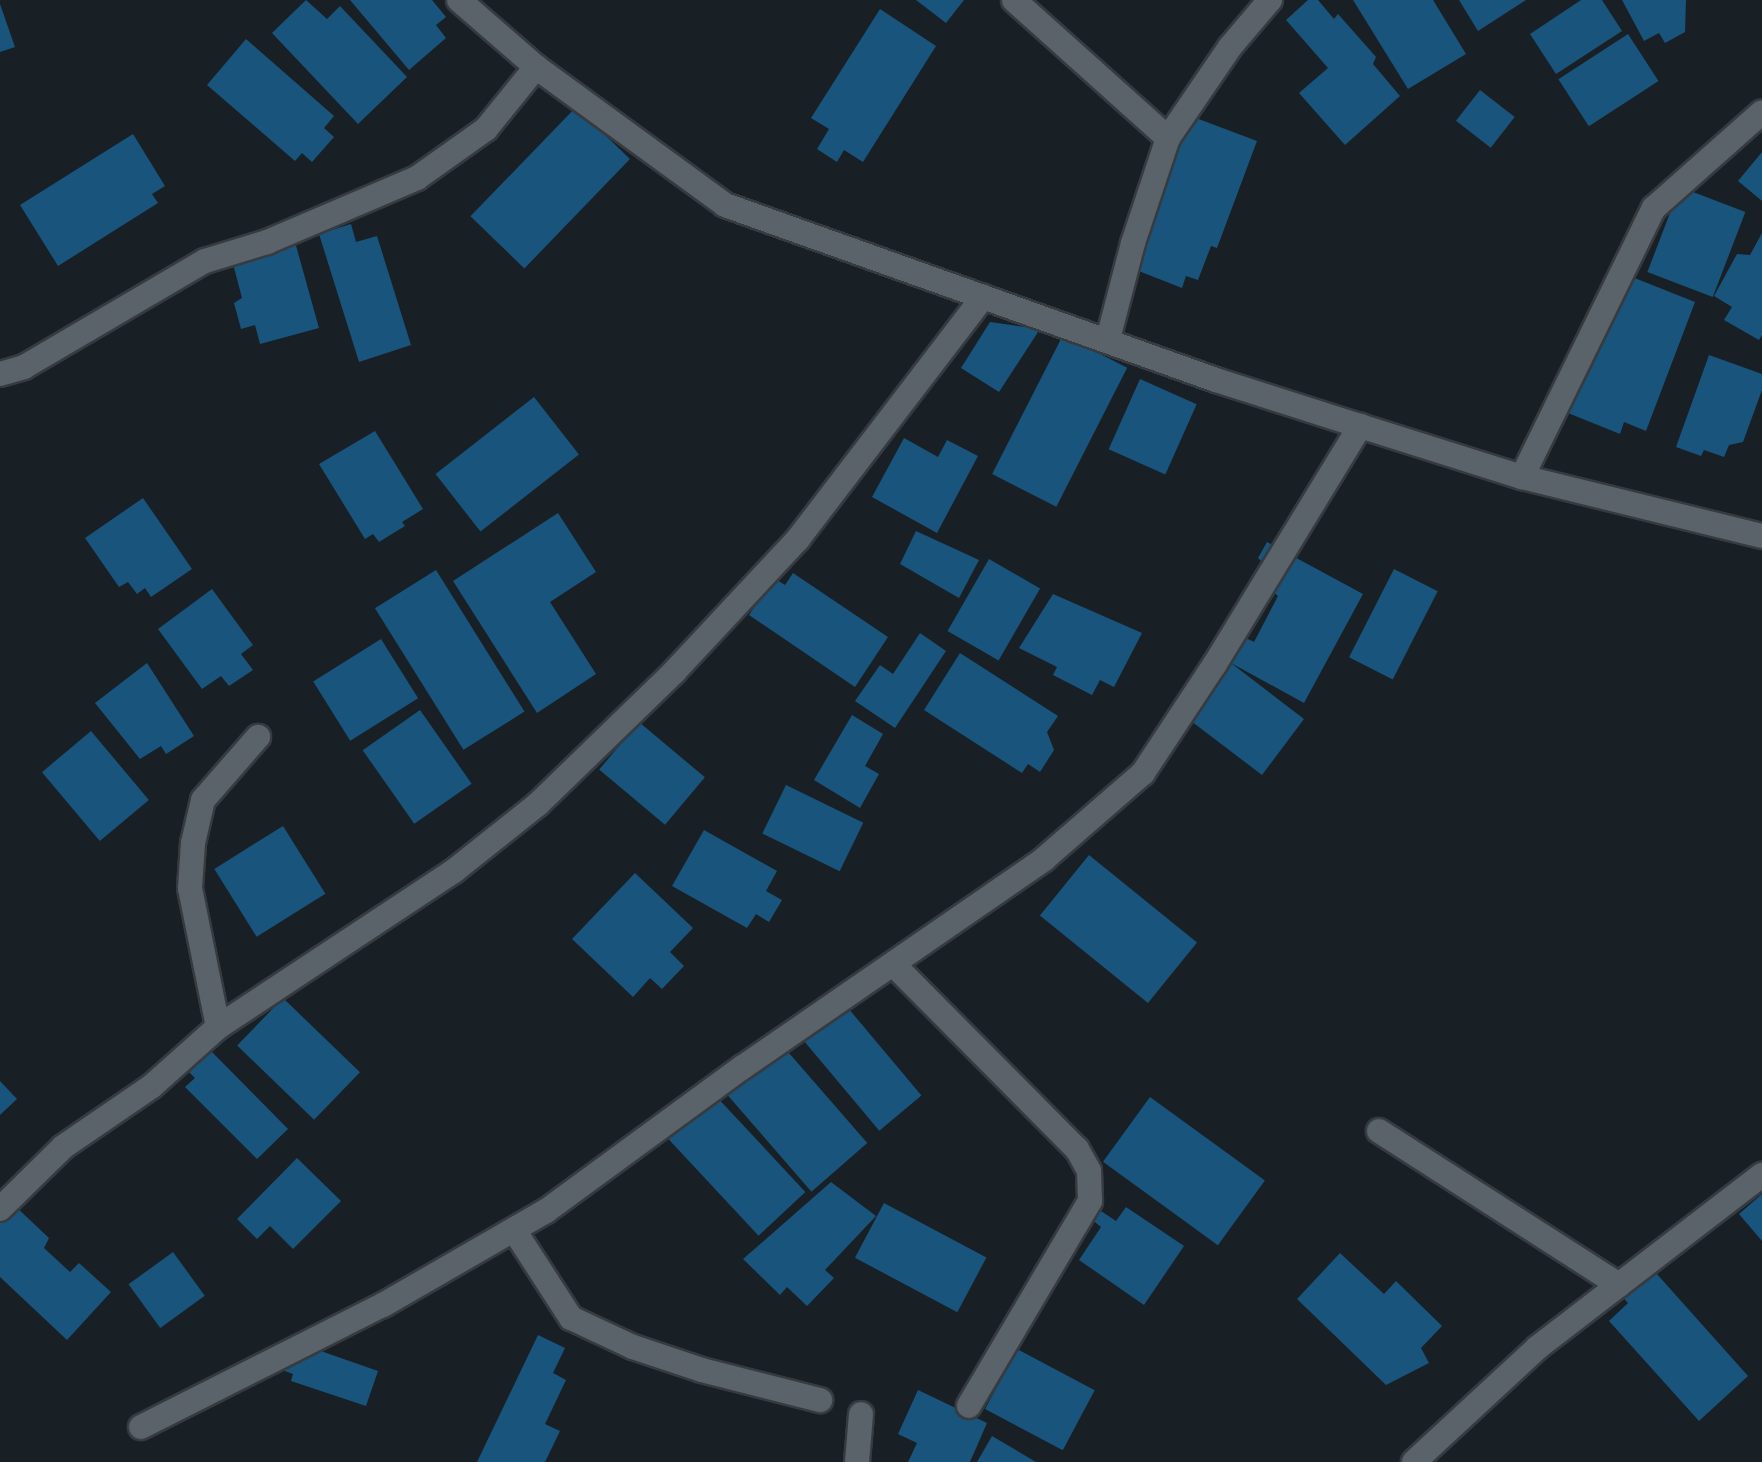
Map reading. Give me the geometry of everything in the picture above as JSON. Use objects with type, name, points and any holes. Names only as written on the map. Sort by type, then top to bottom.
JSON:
[{"type":"street","points":[[459,0],[536,67],[725,205],[1216,380],[1360,426],[1522,477],[1762,536]]},
{"type":"street","points":[[1014,0],[1168,138]]},
{"type":"street","points":[[1108,339],[1133,243],[1168,138],[1230,47],[1270,0]]},
{"type":"street","points":[[0,374],[24,367],[205,261],[267,242],[417,178],[486,129],[536,67]]},
{"type":"street","points":[[1522,477],[1654,208],[1762,112]]},
{"type":"street","points":[[0,1209],[63,1147],[152,1086],[218,1027],[454,871],[538,804],[674,672],[798,539],[983,297]]},
{"type":"street","points":[[141,1427],[383,1305],[546,1211],[743,1067],[1044,859],[1143,773],[1215,664],[1360,426]]},
{"type":"street","points":[[218,1027],[190,888],[193,843],[203,800],[258,737]]},
{"type":"street","points":[[894,965],[1077,1149],[1089,1171],[1090,1201],[969,1406]]},
{"type":"street","points":[[1379,1131],[1619,1285]]},
{"type":"street","points":[[1414,1462],[1537,1348],[1762,1175]]},
{"type":"street","points":[[514,1230],[571,1318],[646,1352],[820,1400]]},
{"type":"street","points":[[857,1462],[861,1414]]},
{"type":"building","points":[[306,0],[327,19],[340,6],[407,77],[358,124],[272,33]]},
{"type":"building","points":[[350,0],[432,0],[446,17],[436,25],[446,38],[409,70]]},
{"type":"building","points":[[916,0],[964,0],[946,23]]},
{"type":"building","points":[[1308,0],[1318,0],[1334,19],[1338,14],[1376,57],[1373,64],[1400,96],[1345,145],[1299,93],[1328,68],[1286,20]]},
{"type":"building","points":[[1353,0],[1433,0],[1466,54],[1408,89]]},
{"type":"building","points":[[1459,0],[1526,0],[1478,31]]},
{"type":"building","points":[[1581,0],[1602,0],[1622,31],[1556,74],[1530,34]]},
{"type":"building","points":[[1622,0],[1686,0],[1685,32],[1665,43],[1659,33],[1644,41]]},
{"type":"building","points":[[0,4],[15,47],[0,52]]},
{"type":"building","points":[[880,9],[936,46],[863,162],[844,150],[837,162],[817,149],[829,129],[811,118]]},
{"type":"building","points":[[1628,34],[1658,81],[1589,126],[1558,79]]},
{"type":"building","points":[[246,39],[334,116],[324,128],[334,137],[312,162],[302,153],[295,161],[207,85]]},
{"type":"building","points":[[1480,90],[1515,117],[1491,148],[1456,121]]},
{"type":"building","points":[[576,107],[630,159],[524,268],[470,216]]},
{"type":"building","points":[[1188,115],[1257,141],[1217,248],[1211,246],[1198,280],[1186,276],[1182,288],[1131,268]]},
{"type":"building","points":[[133,134],[165,186],[152,194],[158,203],[58,266],[20,205]]},
{"type":"building","points":[[1762,152],[1762,201],[1738,181]]},
{"type":"building","points":[[1680,187],[1745,212],[1713,297],[1647,272]]},
{"type":"building","points":[[351,224],[356,242],[377,236],[411,345],[359,362],[319,234]]},
{"type":"building","points":[[1762,233],[1762,335],[1759,340],[1724,320],[1732,307],[1714,296],[1737,254],[1750,255]]},
{"type":"building","points":[[295,242],[319,328],[260,344],[255,325],[241,329],[234,303],[242,298],[232,260]]},
{"type":"building","points":[[1622,273],[1695,302],[1646,431],[1624,422],[1620,434],[1568,413]]},
{"type":"building","points":[[990,322],[1040,329],[999,392],[961,368]]},
{"type":"building","points":[[1063,335],[1127,368],[1056,507],[992,474]]},
{"type":"building","points":[[1709,355],[1762,374],[1762,390],[1743,442],[1729,445],[1724,457],[1704,450],[1701,456],[1676,447]]},
{"type":"building","points":[[1140,379],[1197,404],[1165,475],[1109,449]]},
{"type":"building","points":[[534,397],[579,455],[480,531],[435,474]]},
{"type":"building","points":[[375,431],[423,509],[402,522],[405,526],[379,542],[373,534],[365,539],[319,464]]},
{"type":"building","points":[[904,438],[938,457],[947,440],[978,456],[937,533],[872,497]]},
{"type":"building","points":[[143,498],[192,569],[151,597],[145,588],[137,594],[128,582],[119,587],[85,538]]},
{"type":"building","points":[[558,513],[596,572],[550,602],[596,674],[537,713],[453,581]]},
{"type":"building","points":[[916,531],[979,560],[959,598],[900,564]]},
{"type":"building","points":[[1267,542],[1363,594],[1304,703],[1231,663],[1304,719],[1262,775],[1187,718],[1230,663],[1244,637],[1254,642],[1278,596],[1266,586],[1276,575],[1258,558]]},
{"type":"building","points":[[989,559],[1040,588],[999,660],[948,631]]},
{"type":"building","points":[[1394,569],[1438,591],[1393,679],[1349,657]]},
{"type":"building","points":[[436,570],[524,712],[463,750],[375,608]]},
{"type":"building","points":[[793,573],[888,637],[855,687],[749,615],[774,578],[785,585]]},
{"type":"building","points":[[212,589],[253,645],[241,654],[253,670],[229,686],[221,676],[202,689],[158,629]]},
{"type":"building","points":[[1053,594],[1142,633],[1114,687],[1100,680],[1092,695],[1053,675],[1057,667],[1019,648]]},
{"type":"building","points":[[920,633],[946,651],[895,728],[855,701],[880,665],[893,674]]},
{"type":"building","points":[[381,639],[418,698],[350,741],[313,681]]},
{"type":"building","points":[[960,653],[1058,716],[1047,732],[1054,750],[1040,772],[1028,764],[1022,773],[924,710]]},
{"type":"building","points":[[147,663],[194,736],[166,754],[161,746],[140,759],[95,703]]},
{"type":"building","points":[[420,710],[472,784],[414,824],[363,750]]},
{"type":"building","points":[[852,715],[883,734],[865,766],[879,774],[860,808],[814,780]]},
{"type":"building","points":[[639,722],[705,777],[665,825],[599,769]]},
{"type":"building","points":[[91,731],[149,800],[100,841],[42,772]]},
{"type":"building","points":[[786,785],[863,823],[840,871],[762,834]]},
{"type":"building","points":[[283,826],[325,894],[257,937],[214,869]]},
{"type":"building","points":[[704,830],[777,871],[766,891],[782,900],[769,922],[756,914],[747,928],[672,886]]},
{"type":"building","points":[[1089,855],[1197,942],[1148,1003],[1040,916]]},
{"type":"building","points":[[635,873],[693,928],[670,952],[684,966],[662,989],[650,978],[633,997],[572,939]]},
{"type":"building","points":[[283,998],[360,1072],[314,1120],[237,1045]]},
{"type":"building","points":[[843,1002],[921,1095],[879,1131],[801,1037]]},
{"type":"building","points":[[782,1045],[867,1143],[811,1192],[726,1094]]},
{"type":"building","points":[[210,1050],[288,1129],[257,1159],[185,1087],[195,1078],[184,1067],[197,1053],[202,1058]]},
{"type":"building","points":[[0,1081],[17,1099],[0,1115]]},
{"type":"building","points":[[714,1094],[805,1192],[759,1236],[667,1138]]},
{"type":"building","points":[[1150,1097],[1265,1180],[1218,1245],[1103,1162]]},
{"type":"building","points":[[297,1158],[341,1201],[293,1249],[270,1226],[257,1239],[237,1219]]},
{"type":"building","points":[[831,1182],[876,1216],[825,1270],[834,1278],[807,1306],[787,1287],[780,1295],[743,1259]]},
{"type":"building","points":[[1762,1194],[1762,1241],[1739,1214]]},
{"type":"building","points":[[884,1203],[986,1257],[957,1312],[855,1258]]},
{"type":"building","points":[[14,1205],[49,1238],[44,1248],[70,1272],[79,1263],[111,1292],[67,1340],[0,1277],[0,1220]]},
{"type":"building","points":[[1126,1207],[1184,1246],[1144,1305],[1079,1260],[1101,1227],[1091,1219],[1098,1209],[1116,1221]]},
{"type":"building","points":[[173,1252],[205,1296],[160,1328],[129,1284]]},
{"type":"building","points":[[1340,1253],[1384,1294],[1396,1281],[1442,1326],[1421,1348],[1429,1363],[1386,1385],[1297,1299]]},
{"type":"building","points":[[1656,1273],[1748,1376],[1699,1421],[1609,1321],[1628,1303],[1619,1293],[1632,1281],[1643,1285]]},
{"type":"building","points":[[538,1335],[565,1348],[553,1373],[566,1380],[545,1424],[560,1431],[545,1462],[477,1462]]},
{"type":"building","points":[[295,1342],[378,1371],[366,1406],[291,1381],[293,1374],[277,1368]]},
{"type":"building","points":[[1017,1349],[1095,1390],[1063,1450],[985,1409]]},
{"type":"building","points":[[918,1390],[987,1423],[970,1462],[908,1462],[917,1443],[898,1434]]},
{"type":"building","points":[[992,1436],[1036,1462],[977,1462]]}]
